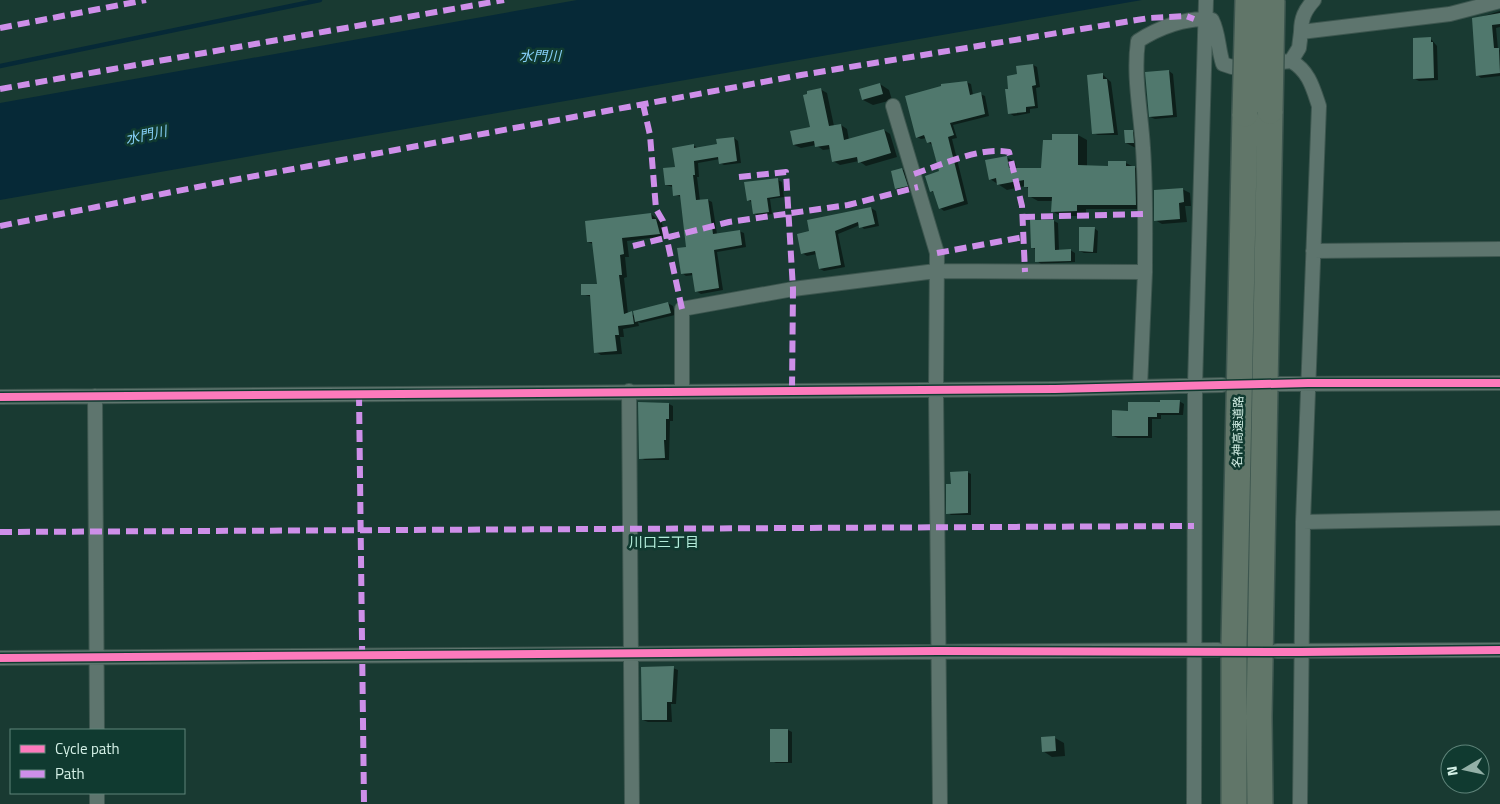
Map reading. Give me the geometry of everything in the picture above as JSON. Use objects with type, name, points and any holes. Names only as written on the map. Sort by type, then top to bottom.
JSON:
[{"type":"highway","name":"名神高速道路","points":[[1234,804],[1234,646],[1248,0]]},
{"type":"highway","points":[[1260,804],[1259,707],[1272,0]]},
{"type":"street","points":[[1194,804],[1195,386],[1206,0]]},
{"type":"street","points":[[1291,61],[1299,48],[1304,10],[1314,0]]},
{"type":"street","points":[[1301,32],[1450,14],[1500,1]]},
{"type":"street","points":[[1140,387],[1144,272],[1143,147],[1137,96],[1136,56],[1138,41],[1152,32],[1194,19],[1212,20],[1217,31],[1218,49],[1223,64],[1232,67],[1291,61],[1300,66],[1311,81],[1319,106],[1303,522],[1300,652],[1300,804]]},
{"type":"street","points":[[894,106],[937,253],[936,390],[940,804]]},
{"type":"street","points":[[1313,250],[1500,248]]},
{"type":"street","points":[[682,391],[682,309],[793,289],[936,271],[1144,272]]},
{"type":"street","points":[[1279,384],[1500,383]]},
{"type":"street","points":[[0,397],[936,390],[1222,385]]},
{"type":"street","points":[[629,391],[632,804]]},
{"type":"street","points":[[95,396],[97,729]]},
{"type":"street","points":[[1303,522],[1500,518]]},
{"type":"street","points":[[0,658],[1218,650]]},
{"type":"street","points":[[1277,651],[1500,650]]},
{"type":"water","name":"水門川","points":[[577,0],[1142,0],[0,200],[0,103]]},
{"type":"building","points":[[1500,13],[1500,24],[1492,25],[1494,48],[1499,48],[1500,73],[1476,76],[1472,18]]},
{"type":"building","points":[[1431,37],[1431,42],[1433,42],[1434,78],[1413,79],[1413,38]]},
{"type":"building","points":[[1033,64],[1036,85],[1032,86],[1035,106],[1026,107],[1026,112],[1008,114],[1005,89],[1008,89],[1007,76],[1017,74],[1016,66]]},
{"type":"building","points":[[1169,70],[1173,115],[1149,117],[1145,72]]},
{"type":"building","points":[[1103,73],[1103,79],[1107,79],[1114,133],[1092,134],[1087,75]]},
{"type":"building","points":[[967,81],[970,95],[981,92],[985,114],[950,123],[954,135],[948,137],[964,201],[939,209],[933,191],[930,192],[925,176],[939,171],[931,142],[927,143],[924,135],[916,138],[905,96],[941,86],[941,84]]},
{"type":"building","points":[[880,83],[883,94],[862,100],[859,89]]},
{"type":"building","points":[[821,88],[829,126],[841,124],[844,140],[884,129],[891,153],[858,163],[857,157],[832,162],[829,145],[815,147],[814,141],[793,145],[790,131],[810,127],[803,95],[807,94],[807,91]]},
{"type":"building","points":[[1124,130],[1133,130],[1134,143],[1125,143]]},
{"type":"building","points":[[1052,134],[1078,134],[1078,165],[1108,166],[1108,161],[1126,161],[1126,166],[1135,166],[1136,205],[1077,205],[1077,211],[1051,212],[1052,197],[1028,197],[1028,187],[1024,187],[1024,180],[997,185],[996,178],[989,180],[985,160],[1007,156],[1009,168],[1041,168],[1043,140],[1052,140]]},
{"type":"building","points":[[734,137],[737,161],[719,164],[718,157],[694,161],[695,175],[693,175],[696,200],[708,199],[713,234],[740,230],[742,245],[714,250],[719,288],[695,292],[692,273],[681,274],[677,248],[686,247],[680,195],[673,196],[672,185],[665,185],[663,168],[675,167],[672,148],[694,144],[694,148],[717,144],[716,139]]},
{"type":"building","points":[[902,168],[908,186],[895,189],[891,171]]},
{"type":"building","points":[[778,178],[780,196],[767,198],[769,212],[753,214],[751,200],[747,201],[744,182]]},
{"type":"building","points":[[1183,188],[1184,202],[1179,203],[1180,219],[1154,221],[1154,190]]},
{"type":"building","points":[[871,207],[875,224],[859,228],[858,222],[835,231],[841,265],[819,269],[815,251],[801,254],[797,234],[809,231],[807,220]]},
{"type":"building","points":[[651,213],[652,219],[656,219],[660,234],[622,238],[624,254],[620,255],[622,275],[619,275],[624,314],[632,311],[634,324],[618,326],[619,335],[615,335],[617,351],[594,353],[590,295],[581,295],[581,284],[597,284],[592,242],[587,242],[585,221]]},
{"type":"building","points":[[1030,220],[1054,220],[1055,250],[1071,249],[1071,261],[1035,262],[1035,248],[1031,248]]},
{"type":"building","points":[[1079,227],[1095,227],[1093,252],[1079,251]]},
{"type":"building","points":[[668,302],[671,313],[635,322],[633,311]]},
{"type":"building","points":[[1160,400],[1180,400],[1179,413],[1157,413],[1157,417],[1148,417],[1148,436],[1112,436],[1112,410],[1128,411],[1128,402],[1160,402]]},
{"type":"building","points":[[638,402],[669,403],[669,419],[666,419],[666,440],[664,440],[665,458],[639,459]]},
{"type":"building","points":[[968,471],[968,513],[946,514],[946,484],[951,484],[950,472]]},
{"type":"building","points":[[674,666],[672,702],[667,702],[667,720],[642,720],[641,667]]},
{"type":"building","points":[[770,729],[788,729],[788,762],[770,762]]},
{"type":"building","points":[[1055,736],[1056,751],[1042,752],[1041,737]]},
{"type":"waterway","points":[[0,66],[320,0]]},
{"type":"marked path","points":[[0,28],[146,0]]},
{"type":"marked path","points":[[0,89],[504,0]]},
{"type":"marked path","points":[[0,226],[228,181],[801,75],[1149,18],[1186,16],[1194,19]]},
{"type":"marked path","points":[[643,104],[650,135],[656,209],[663,221],[682,309]]},
{"type":"marked path","points":[[914,174],[974,154],[998,151],[1009,152],[1022,206],[1025,272]]},
{"type":"marked path","points":[[739,177],[786,172],[793,289],[792,391]]},
{"type":"marked path","points":[[633,246],[729,222],[848,205],[918,187]]},
{"type":"marked path","points":[[1023,217],[1146,214]]},
{"type":"marked path","points":[[937,253],[1024,237]]},
{"type":"marked path","points":[[359,394],[364,804]]},
{"type":"marked path","points":[[0,532],[1194,526]]},
{"type":"cycle path","points":[[0,397],[1055,389],[1308,383],[1500,383]]},
{"type":"cycle path","points":[[0,658],[938,651],[1300,652],[1500,650]]},
{"type":"district","name":"川口三丁目","points":[[664,542]]}]
